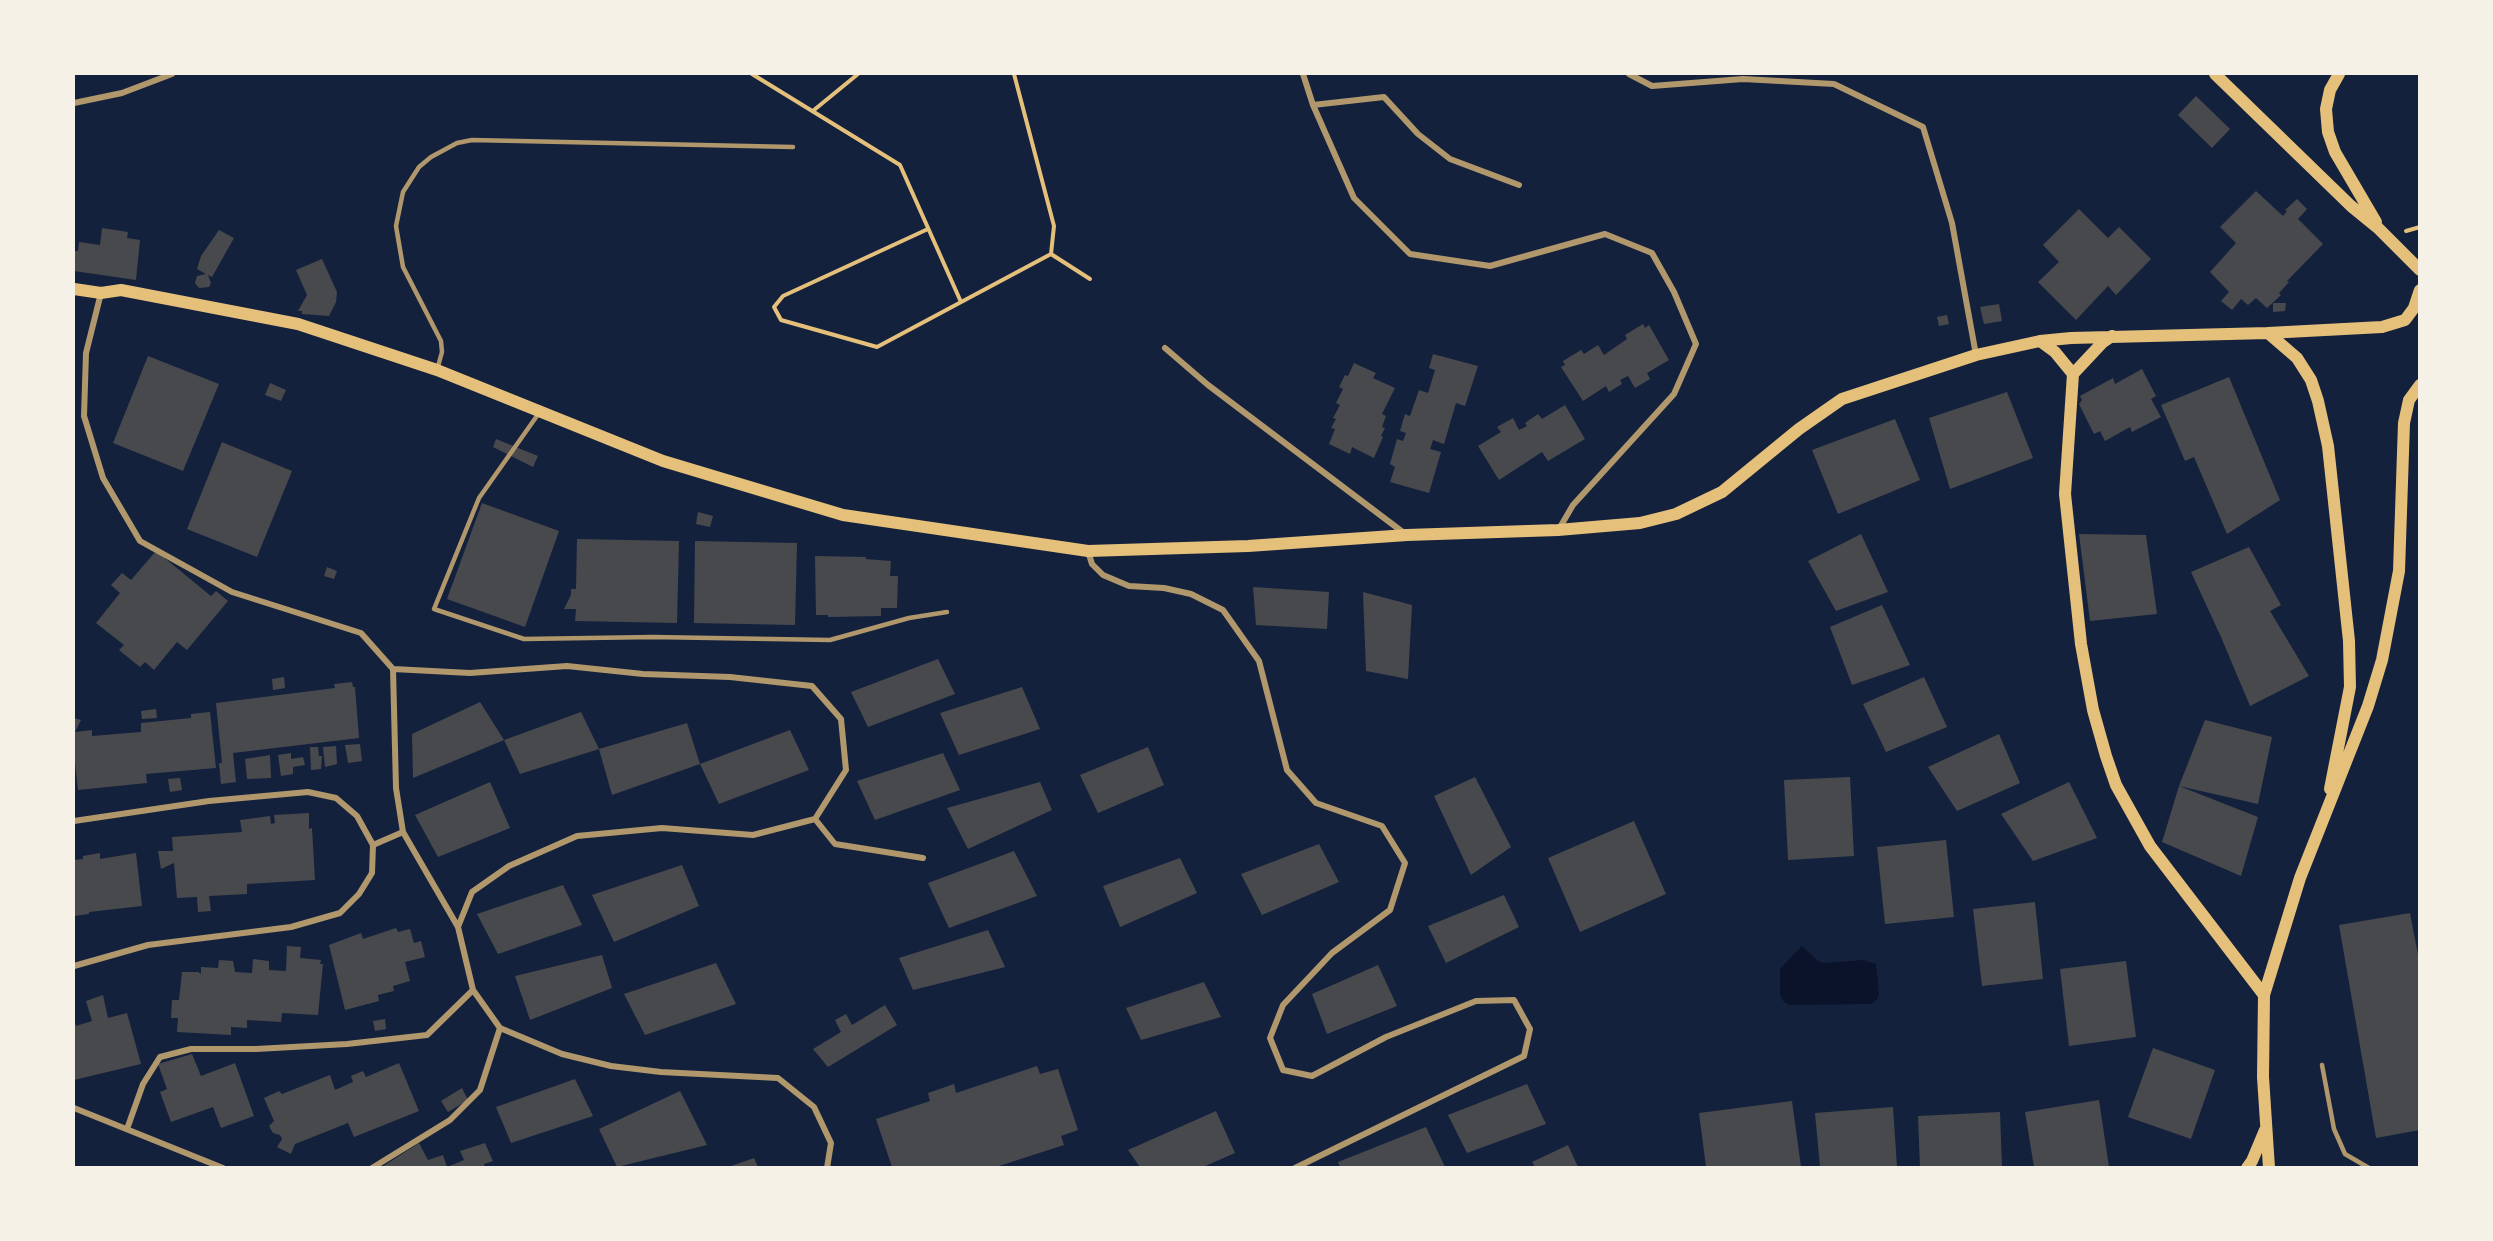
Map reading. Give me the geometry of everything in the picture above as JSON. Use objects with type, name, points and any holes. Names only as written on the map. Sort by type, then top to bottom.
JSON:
[{"type":"main road","points":[[2215,74],[2420,270]]},
{"type":"main road","points":[[2338,74],[2330,90],[2325,110],[2328,132],[2335,152],[2362,196],[2378,228]]},
{"type":"main road","points":[[74,289],[101,293],[121,290],[298,324],[437,370],[663,461],[843,515],[1088,551],[1248,546],[1407,535],[1558,530],[1640,523],[1676,514],[1722,492],[1799,429],[1842,399],[1976,355],[2040,341],[2112,336],[2268,333],[2382,327],[2405,320],[2414,308],[2420,290]]},
{"type":"main road","points":[[2268,333],[2297,358],[2311,380],[2318,400],[2329,457],[2349,641],[2350,687],[2324,820]]},
{"type":"main road","points":[[2112,336],[2103,342],[2073,374],[2065,494],[2081,644],[2093,710],[2116,785],[2150,846],[2264,995]]},
{"type":"main road","points":[[2040,341],[2055,352],[2073,374]]},
{"type":"main road","points":[[2269,1167],[2263,1077],[2264,995],[2300,878],[2368,706],[2382,660],[2399,571],[2404,423],[2409,400],[2420,385]]},
{"type":"main road","points":[[2247,1167],[2252,1161],[2265,1128]]},
{"type":"street","points":[[74,103],[122,93],[172,74]]},
{"type":"street","points":[[1303,74],[1313,105],[1354,198],[1410,254],[1490,266],[1605,234],[1652,253],[1674,292],[1696,344],[1674,394],[1573,505],[1558,530]]},
{"type":"street","points":[[1629,74],[1652,86],[1743,79],[1834,84],[1923,127],[1952,223],[1976,355]]},
{"type":"street","points":[[1313,105],[1384,97],[1418,134],[1450,159],[1519,185]]},
{"type":"street","points":[[101,293],[86,353],[84,416],[102,478],[140,541],[232,592],[361,633],[393,669],[396,788],[403,832],[458,927],[473,990],[500,1028],[562,1054],[611,1066],[661,1072],[778,1078],[814,1107],[831,1143],[827,1167]]},
{"type":"street","points":[[1165,348],[1208,385],[1407,535]]},
{"type":"street","points":[[1088,551],[1092,564],[1103,575],[1129,586],[1164,588],[1191,594],[1223,610],[1259,662],[1287,770],[1316,803],[1382,826],[1405,863],[1390,910],[1332,953],[1283,1005],[1270,1038],[1283,1070],[1312,1076],[1386,1037],[1476,1001],[1514,1000],[1530,1029],[1524,1056],[1295,1167]]},
{"type":"street","points":[[393,669],[470,673],[567,666],[643,674],[730,677],[812,686],[841,719],[846,771],[815,819],[753,835],[662,828],[578,836],[509,866],[472,892],[458,927]]},
{"type":"street","points":[[74,821],[209,801],[308,792],[336,798],[357,816],[373,845],[372,873],[359,894],[340,913],[291,927],[148,945],[74,966]]},
{"type":"street","points":[[815,819],[835,844],[923,858]]},
{"type":"street","points":[[373,845],[403,832]]},
{"type":"street","points":[[127,1129],[143,1084],[160,1057],[191,1049],[256,1049],[347,1044],[427,1035],[473,990]]},
{"type":"street","points":[[372,1167],[450,1120],[480,1090],[500,1028]]},
{"type":"street","points":[[74,1108],[223,1167]]},
{"type":"lane","points":[[437,370],[442,352],[441,341],[403,267],[396,226],[398,209],[406,186],[419,167],[437,153],[457,143],[472,140],[793,147]]},
{"type":"lane","points":[[540,411],[479,498],[434,609],[524,639],[653,637],[830,640],[909,618],[947,612]]},
{"type":"lane","points":[[2322,1065],[2334,1129],[2345,1154],[2368,1167]]},
{"type":"path","points":[[752,74],[900,165],[961,302]]},
{"type":"path","points":[[813,110],[858,74]]},
{"type":"path","points":[[1014,74],[1054,226],[1051,255]]},
{"type":"path","points":[[928,229],[783,296],[774,307],[781,320],[877,347],[1051,255]]},
{"type":"path","points":[[1051,255],[1090,279]]},
{"type":"water","points":[[1802,946],[1818,961],[1824,963],[1863,960],[1876,964],[1879,994],[1877,999],[1871,1004],[1789,1005],[1784,1002],[1780,995],[1780,969]]},
{"type":"building","points":[[2196,96],[2230,129],[2212,148],[2178,115]]},
{"type":"building","points":[[2256,191],[2283,216],[2287,211],[2285,210],[2297,199],[2307,209],[2298,219],[2323,244],[2287,281],[2289,282],[2279,293],[2281,295],[2267,308],[2256,298],[2248,305],[2241,299],[2232,310],[2221,301],[2229,292],[2210,272],[2236,243],[2220,227]]},
{"type":"building","points":[[2079,209],[2108,238],[2119,227],[2151,259],[2116,295],[2108,286],[2076,320],[2038,282],[2059,262],[2043,245]]},
{"type":"building","points":[[102,228],[128,232],[127,238],[140,240],[136,280],[74,271],[74,251],[78,251],[79,242],[100,245]]},
{"type":"building","points":[[219,230],[234,238],[212,277],[208,275],[211,283],[209,287],[199,288],[195,283],[197,276],[206,274],[197,269],[201,256]]},
{"type":"building","points":[[322,259],[337,292],[336,302],[329,316],[302,314],[302,311],[298,311],[307,295],[296,270]]},
{"type":"building","points":[[2273,303],[2286,303],[2285,311],[2273,312]]},
{"type":"building","points":[[1999,304],[2002,321],[1984,324],[1980,307]]},
{"type":"building","points":[[1947,315],[1949,324],[1939,326],[1937,317]]},
{"type":"building","points":[[1643,324],[1645,328],[1649,325],[1669,360],[1647,373],[1650,379],[1635,388],[1628,376],[1620,380],[1622,384],[1609,392],[1606,386],[1583,401],[1561,367],[1565,365],[1563,361],[1581,350],[1584,354],[1598,345],[1604,355],[1627,339],[1625,335]]},
{"type":"building","points":[[1433,354],[1478,366],[1465,406],[1456,403],[1444,444],[1433,440],[1430,449],[1441,452],[1429,493],[1390,482],[1395,467],[1390,464],[1397,439],[1403,441],[1406,433],[1400,431],[1405,414],[1410,416],[1419,390],[1428,393],[1435,370],[1429,368]]},
{"type":"building","points":[[148,356],[219,384],[183,471],[113,443]]},
{"type":"building","points":[[1354,363],[1376,373],[1373,378],[1395,388],[1382,414],[1386,416],[1382,427],[1385,428],[1374,458],[1352,447],[1350,454],[1329,444],[1335,429],[1331,428],[1336,419],[1333,418],[1340,405],[1336,403],[1343,389],[1339,387],[1345,375],[1348,376]]},
{"type":"building","points":[[2142,369],[2156,396],[2151,399],[2161,417],[2132,432],[2130,427],[2105,441],[2100,431],[2094,434],[2079,404],[2082,400],[2080,396],[2113,378],[2115,384]]},
{"type":"building","points":[[2229,377],[2280,500],[2227,534],[2194,457],[2185,461],[2161,405]]},
{"type":"building","points":[[270,383],[286,390],[281,401],[265,395]]},
{"type":"building","points":[[2007,392],[2033,458],[1950,489],[1929,418]]},
{"type":"building","points":[[1565,405],[1585,439],[1548,461],[1542,452],[1499,480],[1478,446],[1501,432],[1497,427],[1513,418],[1519,430],[1527,426],[1525,423],[1538,414],[1542,419]]},
{"type":"building","points":[[1895,419],[1920,480],[1838,514],[1812,450]]},
{"type":"building","points":[[496,439],[538,456],[533,467],[493,447]]},
{"type":"building","points":[[222,442],[292,471],[257,557],[187,529]]},
{"type":"building","points":[[482,503],[559,531],[525,627],[447,599]]},
{"type":"building","points":[[698,512],[713,516],[710,527],[696,524]]},
{"type":"building","points":[[1861,534],[1888,592],[1836,611],[1808,561]]},
{"type":"building","points":[[2079,534],[2146,535],[2157,614],[2090,621]]},
{"type":"building","points":[[577,539],[679,541],[677,623],[575,621],[576,609],[564,609],[571,595],[571,589],[576,589]]},
{"type":"building","points":[[695,541],[797,543],[795,625],[694,623]]},
{"type":"building","points":[[2249,547],[2281,605],[2270,611],[2309,676],[2250,706],[2191,572]]},
{"type":"building","points":[[156,551],[211,596],[216,591],[228,601],[187,650],[177,642],[154,670],[145,662],[140,667],[119,650],[124,645],[96,623],[120,593],[111,585],[122,573],[131,580]]},
{"type":"building","points":[[815,556],[866,557],[866,559],[891,561],[890,576],[898,576],[897,608],[881,608],[881,616],[828,617],[828,615],[816,615]]},
{"type":"building","points":[[327,567],[337,571],[334,579],[324,576]]},
{"type":"building","points":[[1253,587],[1329,592],[1327,629],[1256,625]]},
{"type":"building","points":[[1363,592],[1412,605],[1408,679],[1366,671]]},
{"type":"building","points":[[1882,605],[1910,665],[1852,685],[1830,627]]},
{"type":"building","points":[[938,659],[955,694],[868,727],[851,692]]},
{"type":"building","points":[[284,677],[285,688],[273,690],[272,679]]},
{"type":"building","points":[[1924,677],[1947,727],[1886,752],[1863,704]]},
{"type":"building","points":[[352,682],[355,687],[359,738],[233,753],[236,782],[221,784],[219,763],[222,763],[216,703],[335,688],[334,684]]},
{"type":"building","points":[[1022,687],[1040,729],[959,755],[940,713]]},
{"type":"building","points":[[480,702],[504,740],[413,778],[412,734]]},
{"type":"building","points":[[156,709],[157,718],[142,719],[141,711]]},
{"type":"building","points":[[210,712],[216,768],[146,774],[147,783],[78,790],[74,753],[74,718],[81,720],[75,732],[92,730],[92,736],[141,732],[141,723],[191,718],[191,714]]},
{"type":"building","points":[[581,712],[599,749],[520,774],[504,740]]},
{"type":"building","points":[[2205,720],[2272,737],[2258,804],[2179,786]]},
{"type":"building","points":[[687,723],[700,764],[612,795],[599,749]]},
{"type":"building","points":[[790,730],[809,770],[719,804],[700,764]]},
{"type":"building","points":[[1999,734],[2020,783],[1957,811],[1928,767]]},
{"type":"building","points":[[360,744],[362,761],[348,763],[345,745]]},
{"type":"building","points":[[336,746],[337,764],[325,767],[323,747]]},
{"type":"building","points":[[310,747],[318,747],[319,756],[322,756],[321,769],[311,770]]},
{"type":"building","points":[[1148,747],[1164,785],[1098,813],[1080,775]]},
{"type":"building","points":[[291,753],[291,759],[303,757],[305,765],[293,767],[293,774],[281,776],[278,755]]},
{"type":"building","points":[[943,753],[960,790],[875,820],[857,781]]},
{"type":"building","points":[[270,755],[271,778],[247,779],[245,759]]},
{"type":"building","points":[[1475,777],[1511,847],[1471,875],[1434,796]]},
{"type":"building","points":[[1850,777],[1854,856],[1788,860],[1784,780]]},
{"type":"building","points":[[180,778],[182,790],[170,792],[168,779]]},
{"type":"building","points":[[490,782],[510,828],[438,857],[415,815]]},
{"type":"building","points":[[1040,782],[1052,810],[968,849],[947,808]]},
{"type":"building","points":[[2069,782],[2097,838],[2033,861],[2001,814]]},
{"type":"building","points":[[2179,786],[2258,817],[2241,876],[2162,842]]},
{"type":"building","points":[[309,813],[315,880],[247,884],[247,894],[209,896],[211,911],[198,912],[197,897],[177,898],[174,863],[161,869],[158,851],[173,851],[172,837],[242,832],[240,820],[270,816],[271,824],[275,823],[274,815]]},
{"type":"building","points":[[1634,821],[1666,894],[1580,932],[1548,858]]},
{"type":"building","points":[[1946,840],[1954,917],[1885,924],[1877,847]]},
{"type":"building","points":[[1319,844],[1339,882],[1262,915],[1241,874]]},
{"type":"building","points":[[1014,851],[1037,896],[949,928],[928,883]]},
{"type":"building","points":[[100,853],[100,859],[136,853],[142,906],[74,916],[74,860]]},
{"type":"building","points":[[1180,858],[1197,893],[1120,927],[1103,886]]},
{"type":"building","points":[[682,865],[699,906],[614,942],[592,895]]},
{"type":"building","points":[[563,885],[582,925],[498,954],[477,914]]},
{"type":"building","points":[[1504,895],[1519,927],[1446,963],[1428,926]]},
{"type":"building","points":[[2035,902],[2043,979],[1982,986],[1973,909]]},
{"type":"building","points":[[2410,913],[2420,965],[2420,1130],[2376,1138],[2339,925]]},
{"type":"building","points":[[396,928],[398,932],[410,929],[414,943],[421,941],[425,957],[405,962],[410,981],[393,986],[394,991],[378,995],[379,1001],[345,1010],[329,945],[361,933],[363,939]]},
{"type":"building","points":[[988,930],[1005,967],[913,990],[899,958]]},
{"type":"building","points":[[287,946],[301,947],[300,958],[321,960],[320,964],[323,964],[318,1015],[282,1013],[281,1022],[247,1020],[247,1028],[231,1027],[231,1035],[177,1032],[178,1018],[171,1018],[172,1000],[179,1000],[182,972],[201,974],[201,967],[218,968],[219,960],[233,961],[235,972],[252,973],[253,959],[269,961],[269,970],[286,971]]},
{"type":"building","points":[[602,955],[612,988],[530,1020],[515,976]]},
{"type":"building","points":[[2126,961],[2136,1037],[2069,1046],[2060,969]]},
{"type":"building","points":[[716,963],[736,1004],[645,1035],[624,994]]},
{"type":"building","points":[[1378,965],[1397,1006],[1327,1034],[1312,994]]},
{"type":"building","points":[[1204,982],[1221,1017],[1141,1040],[1126,1008]]},
{"type":"building","points":[[103,995],[108,1018],[127,1013],[141,1064],[74,1080],[74,1021],[76,1026],[92,1021],[86,1001]]},
{"type":"building","points":[[885,1005],[897,1025],[828,1067],[813,1049],[841,1032],[835,1020],[846,1014],[852,1025]]},
{"type":"building","points":[[385,1019],[386,1029],[375,1031],[373,1021]]},
{"type":"building","points":[[2153,1048],[2215,1070],[2191,1139],[2128,1117]]},
{"type":"building","points":[[192,1054],[201,1076],[235,1063],[254,1116],[221,1128],[213,1107],[171,1122],[160,1092],[167,1089],[158,1064]]},
{"type":"building","points":[[399,1063],[419,1111],[354,1137],[348,1123],[295,1144],[291,1154],[277,1147],[282,1139],[280,1135],[273,1133],[269,1126],[274,1121],[264,1098],[279,1091],[282,1094],[330,1075],[335,1090],[353,1082],[351,1076],[363,1071],[366,1077]]},
{"type":"building","points":[[1037,1066],[1040,1074],[1058,1069],[1078,1130],[1061,1136],[1064,1145],[996,1167],[892,1167],[876,1119],[930,1101],[928,1093],[954,1084],[956,1093]]},
{"type":"building","points":[[575,1079],[593,1116],[511,1143],[496,1107]]},
{"type":"building","points":[[1527,1084],[1546,1124],[1467,1153],[1448,1115]]},
{"type":"building","points":[[462,1088],[468,1100],[448,1112],[441,1101]]},
{"type":"building","points":[[680,1091],[707,1145],[617,1167],[599,1129]]},
{"type":"building","points":[[2099,1100],[2109,1167],[2034,1167],[2025,1112]]},
{"type":"building","points":[[1792,1101],[1801,1167],[1706,1167],[1699,1113]]},
{"type":"building","points":[[1893,1107],[1897,1167],[1820,1167],[1815,1113]]},
{"type":"building","points":[[1216,1111],[1235,1153],[1203,1167],[1140,1167],[1128,1150]]},
{"type":"building","points":[[2000,1112],[2002,1167],[1920,1167],[1918,1116]]},
{"type":"building","points":[[1426,1127],[1445,1167],[1340,1167],[1338,1162]]},
{"type":"building","points":[[419,1143],[428,1160],[443,1155],[447,1167],[382,1167]]},
{"type":"building","points":[[485,1143],[493,1161],[484,1164],[485,1167],[447,1167],[464,1160],[460,1151]]},
{"type":"building","points":[[1568,1145],[1578,1167],[1535,1167],[1532,1162]]},
{"type":"building","points":[[754,1158],[758,1167],[728,1167]]}]
